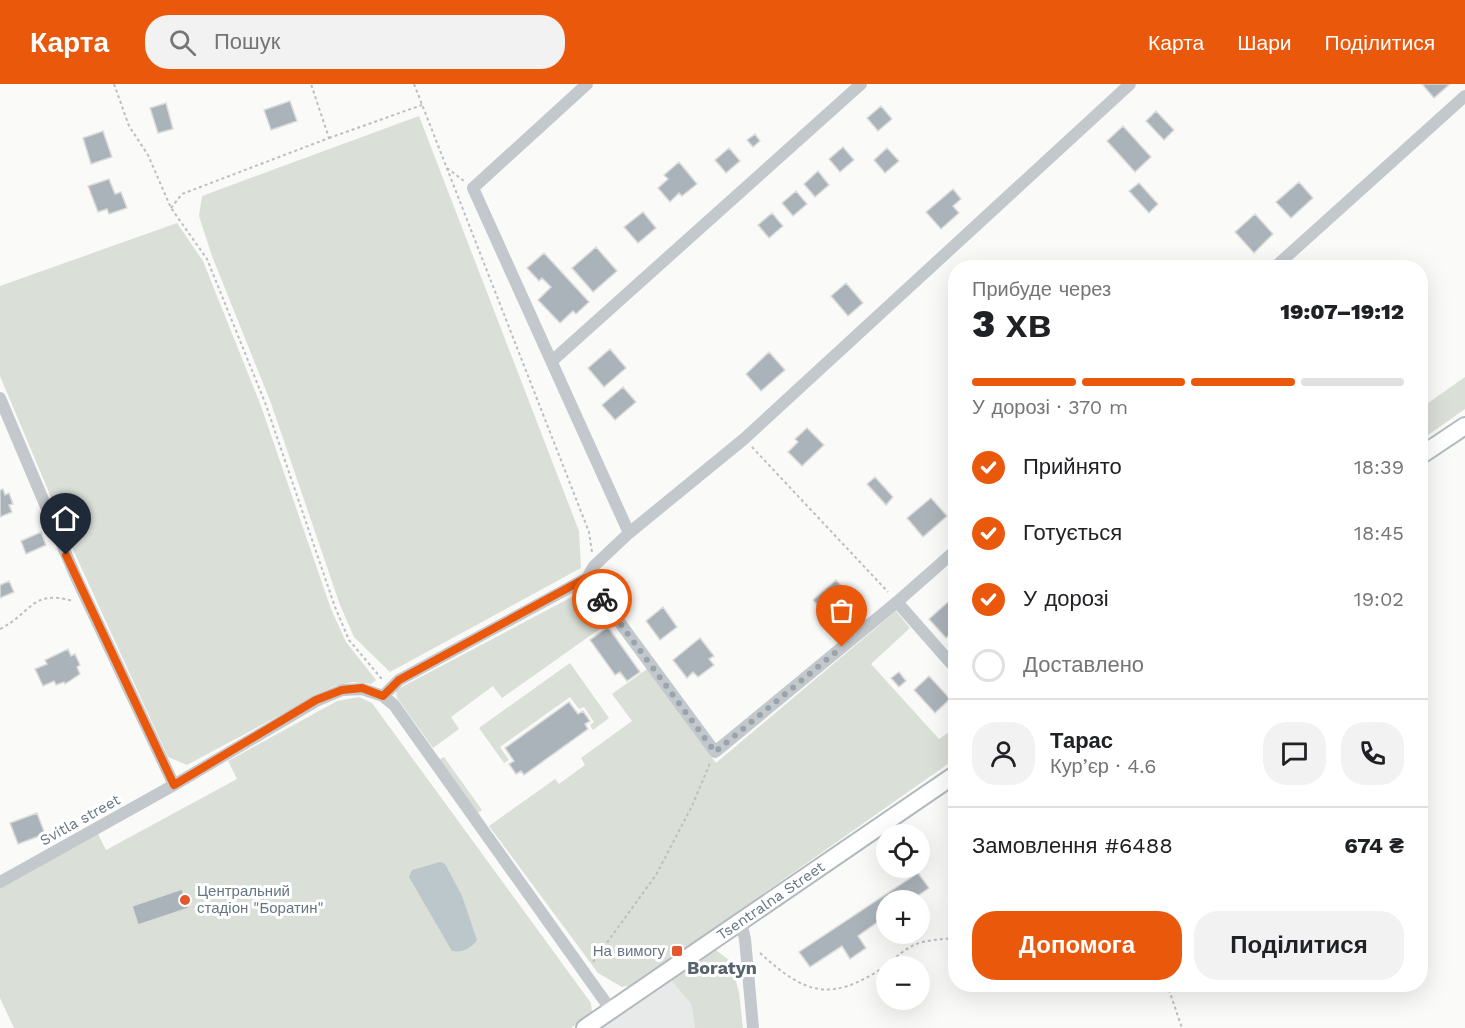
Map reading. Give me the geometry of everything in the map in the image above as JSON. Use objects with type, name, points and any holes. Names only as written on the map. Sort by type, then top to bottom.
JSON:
[{"type":"street","points":[[587,84],[473,188],[629,533]]},
{"type":"street","points":[[552,361],[861,84]]},
{"type":"street","points":[[611,1010],[394,705],[383,696],[399,680],[586,578],[594,566],[629,533],[744,439],[1130,84]]},
{"type":"street","points":[[1283,260],[1465,96]]},
{"type":"street","points":[[0,398],[75,575],[174,785]]},
{"type":"street","points":[[1428,451],[1465,426]]},
{"type":"street","points":[[586,578],[715,752],[948,557]]},
{"type":"street","points":[[897,602],[948,660]]},
{"type":"street","name":"Svitla street","points":[[0,882],[174,785],[316,700],[342,690],[362,688],[383,696]]},
{"type":"street","name":"Tsentralna Street","points":[[585,1028],[743,931],[948,780]]},
{"type":"street","points":[[743,931],[753,1028]]},
{"type":"path","points":[[114,84],[129,126],[148,154],[171,208],[207,259],[266,405],[335,608],[349,640],[381,678],[383,696]]},
{"type":"path","points":[[311,84],[329,138]]},
{"type":"path","points":[[414,84],[589,532],[594,566]]},
{"type":"path","points":[[171,208],[182,194],[422,105]]},
{"type":"path","points":[[446,168],[473,188]]},
{"type":"path","points":[[744,439],[897,602]]},
{"type":"path","points":[[0,629],[38,600],[56,596],[74,601],[92,610]]},
{"type":"path","points":[[585,973],[656,876],[692,806],[715,752]]},
{"type":"path","points":[[743,931],[773,965],[803,986],[822,991],[845,987],[881,969],[914,945],[948,939]]},
{"type":"path","points":[[1170,992],[1182,1028]]},
{"type":"shaded area","points":[[419,116],[579,531],[581,568],[390,672],[354,637],[340,605],[271,403],[212,256],[199,216],[202,196]]},
{"type":"shaded area","points":[[177,223],[203,261],[261,406],[331,609],[346,642],[376,680],[371,684],[353,682],[334,686],[187,765],[168,757],[75,554],[0,376],[0,286]]},
{"type":"shaded area","points":[[1465,377],[1465,409],[1428,435],[1428,403]]},
{"type":"shaded area","points":[[585,590],[608,623],[502,698],[493,686],[451,717],[459,729],[433,748],[397,698],[396,690]]},
{"type":"shaded area","points":[[896,611],[910,628],[871,664],[939,739],[948,733],[948,764],[633,985],[622,987],[598,973],[489,826],[555,779],[559,784],[585,765],[581,758],[632,721],[612,694],[647,669],[716,763]]},
{"type":"shaded area","points":[[570,663],[609,718],[593,730],[590,725],[594,722],[584,707],[579,709],[570,697],[500,747],[509,760],[504,763],[479,728]]},
{"type":"shaded area","points":[[359,697],[372,703],[591,1003],[592,1014],[571,1028],[14,1028],[0,998],[0,887],[97,832],[106,850],[237,779],[228,761],[337,701]]},
{"type":"shaded area","points":[[444,757],[482,810],[478,813],[439,760]]},
{"type":"shaded area","points":[[440,862],[445,864],[462,896],[477,940],[463,951],[452,951],[409,877],[412,870]]},
{"type":"shaded area","points":[[716,950],[730,961],[739,992],[743,1028],[695,1028],[691,1004],[671,980]]},
{"type":"shaded area","points":[[671,980],[691,1004],[695,1028],[600,1028]]},
{"type":"building","points":[[1422,84],[1450,84],[1434,98]]},
{"type":"building","points":[[290,101],[297,121],[271,130],[264,110]]},
{"type":"building","points":[[166,103],[173,129],[158,133],[150,108]]},
{"type":"building","points":[[881,106],[892,119],[878,131],[867,118]]},
{"type":"building","points":[[1156,111],[1174,130],[1164,140],[1146,121]]},
{"type":"building","points":[[1123,126],[1151,157],[1135,172],[1107,141]]},
{"type":"building","points":[[103,131],[112,157],[91,164],[83,138]]},
{"type":"building","points":[[755,134],[760,141],[753,147],[747,140]]},
{"type":"building","points":[[843,147],[854,160],[840,172],[829,159]]},
{"type":"building","points":[[729,148],[740,161],[726,173],[715,160]]},
{"type":"building","points":[[887,148],[899,161],[885,173],[874,160]]},
{"type":"building","points":[[679,162],[697,184],[682,196],[679,193],[670,202],[658,188],[668,179],[664,175]]},
{"type":"building","points":[[818,171],[829,185],[815,197],[804,184]]},
{"type":"building","points":[[109,179],[115,194],[121,192],[127,208],[109,214],[107,209],[98,212],[88,186]]},
{"type":"building","points":[[1299,182],[1313,198],[1291,218],[1276,202]]},
{"type":"building","points":[[1139,183],[1158,204],[1149,213],[1129,191]]},
{"type":"building","points":[[953,189],[961,199],[953,206],[959,213],[941,229],[926,212]]},
{"type":"building","points":[[796,191],[807,204],[793,216],[782,203]]},
{"type":"building","points":[[643,212],[656,228],[638,243],[624,227]]},
{"type":"building","points":[[772,213],[783,226],[769,238],[758,225]]},
{"type":"building","points":[[1255,214],[1273,234],[1254,253],[1235,232]]},
{"type":"building","points":[[596,247],[617,271],[593,292],[572,268]]},
{"type":"building","points":[[544,253],[589,302],[576,314],[573,311],[560,323],[538,300],[551,287],[542,278],[539,281],[527,268]]},
{"type":"building","points":[[846,283],[863,303],[848,316],[831,296]]},
{"type":"building","points":[[610,349],[626,368],[604,387],[588,368]]},
{"type":"building","points":[[769,352],[785,370],[761,391],[746,374]]},
{"type":"building","points":[[623,387],[636,402],[615,420],[602,405]]},
{"type":"building","points":[[807,428],[824,445],[802,466],[788,452],[798,442],[795,439]]},
{"type":"building","points":[[875,477],[893,497],[886,505],[867,484]]},
{"type":"building","points":[[3,489],[5,495],[9,493],[13,504],[9,505],[12,512],[0,517],[0,490]]},
{"type":"building","points":[[931,498],[947,516],[923,537],[907,518]]},
{"type":"building","points":[[41,532],[46,545],[26,554],[21,541]]},
{"type":"building","points":[[836,580],[847,592],[839,599],[842,603],[827,616],[813,600]]},
{"type":"building","points":[[9,581],[14,592],[0,598],[0,585]]},
{"type":"building","points":[[948,602],[948,636],[946,638],[929,619]]},
{"type":"building","points":[[663,607],[677,627],[660,640],[646,621]]},
{"type":"building","points":[[608,627],[640,672],[627,681],[620,672],[615,675],[590,640]]},
{"type":"building","points":[[700,638],[714,656],[709,659],[714,665],[698,677],[693,672],[687,678],[673,660]]},
{"type":"building","points":[[68,649],[71,656],[75,654],[80,665],[77,667],[80,674],[65,684],[64,682],[56,685],[54,681],[43,686],[35,669],[47,664],[45,660]]},
{"type":"building","points":[[899,672],[906,681],[899,687],[891,678]]},
{"type":"building","points":[[929,676],[948,697],[948,701],[935,713],[914,690]]},
{"type":"building","points":[[569,702],[578,714],[583,711],[590,721],[585,724],[588,729],[524,775],[521,771],[516,774],[509,764],[514,761],[505,748]]},
{"type":"building","points":[[37,813],[45,834],[18,844],[10,823]]},
{"type":"building","points":[[910,878],[922,878],[929,888],[926,890],[892,890]]},
{"type":"building","points":[[182,889],[189,908],[138,925],[132,906]]},
{"type":"building","points":[[876,901],[876,923],[858,936],[866,948],[850,959],[842,946],[810,967],[799,952]]},
{"type":"way so far","points":[[602,599],[715,752],[842,647]]},
{"type":"place","name":"Центральний стадіон \"Боратин\"","points":[[185,900]]},
{"type":"place","name":"На вимогу","points":[[677,951]]},
{"type":"district","name":"Boratyn","points":[[722,967]]},
{"type":"route","points":[[66,555],[174,785],[316,700],[342,690],[362,688],[383,696],[399,680],[586,578],[602,599]]}]
